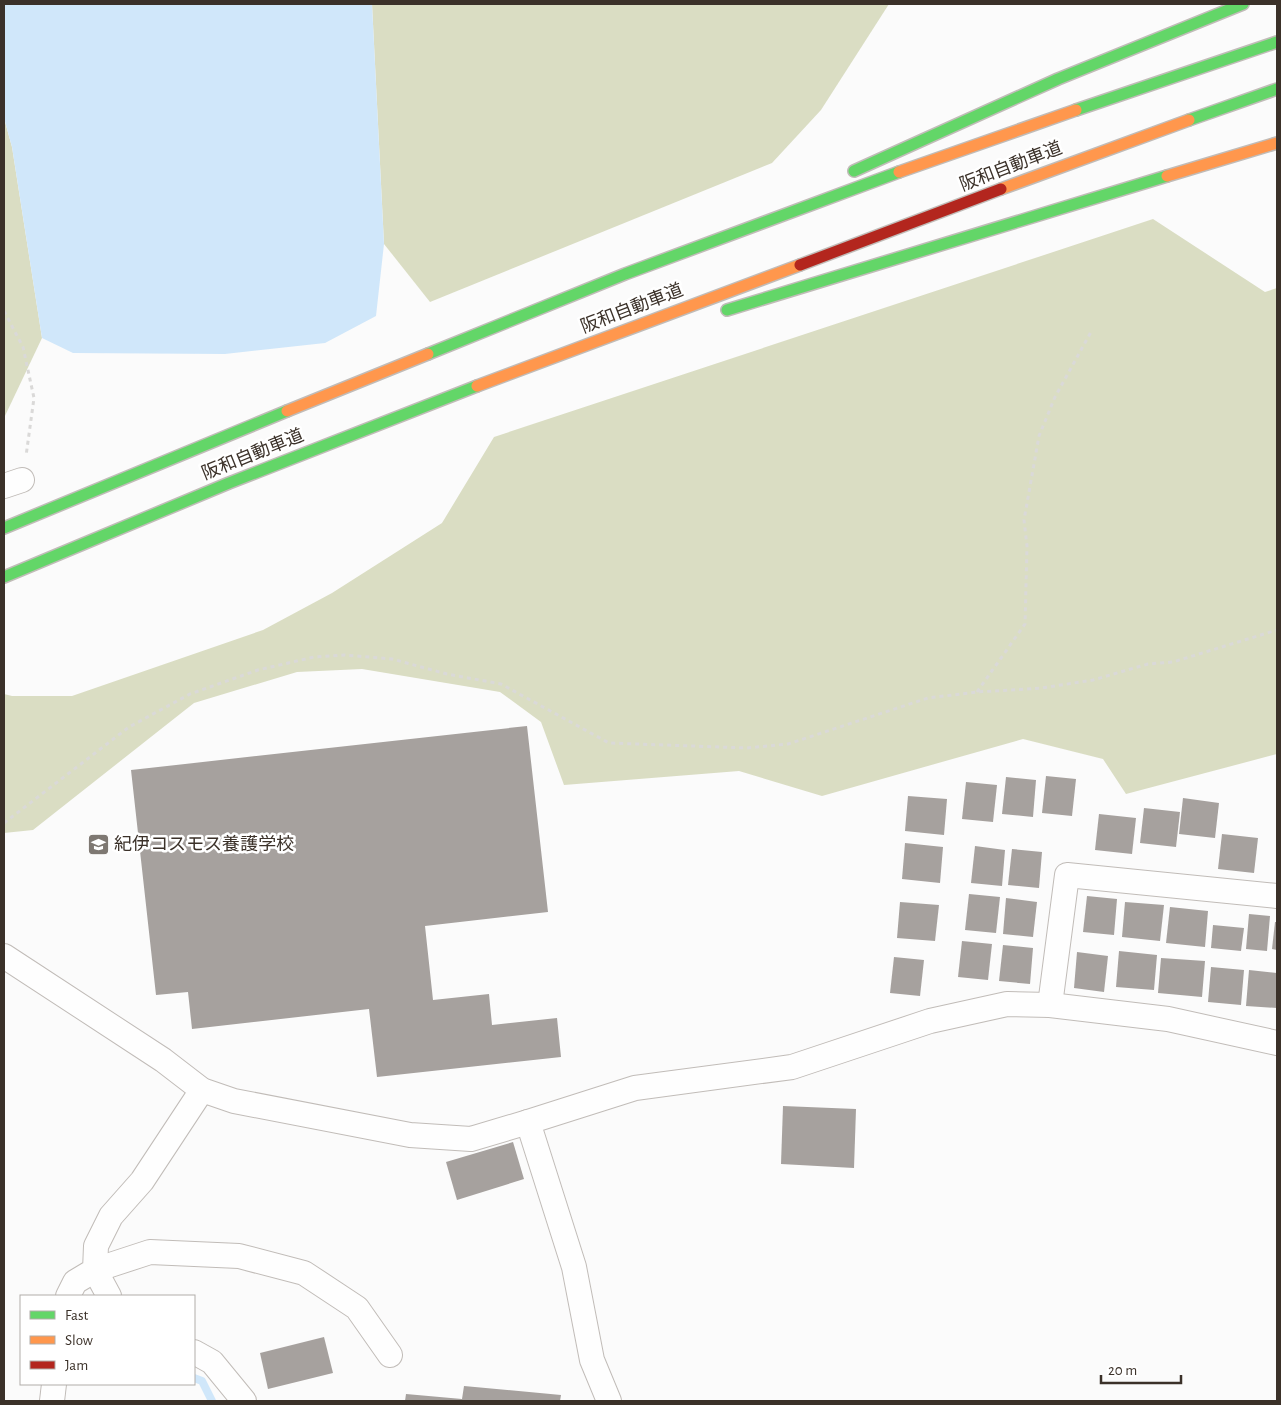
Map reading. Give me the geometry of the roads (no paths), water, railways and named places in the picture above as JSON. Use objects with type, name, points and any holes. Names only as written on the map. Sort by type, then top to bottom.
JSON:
[{"type":"highway","points":[[842,177],[1058,79],[1243,4]]},
{"type":"highway","name":"阪和自動車道","points":[[4,528],[625,274],[881,178],[1277,42]]},
{"type":"highway","name":"阪和自動車道","points":[[4,577],[229,483],[472,388],[1092,155],[1277,88]]},
{"type":"highway","points":[[717,313],[1277,143]]},
{"type":"highway","points":[[625,274],[787,201]]},
{"type":"highway","points":[[472,388],[651,333]]},
{"type":"street","points":[[1050,1005],[1068,875],[1277,896]]},
{"type":"street","points":[[4,956],[163,1060],[202,1090],[234,1101],[410,1135],[471,1139],[635,1088],[792,1067],[930,1021],[1007,1004],[1050,1005],[1168,1019],[1277,1043]]},
{"type":"street","points":[[108,1295],[95,1270],[96,1246],[111,1216],[142,1181],[202,1090]]},
{"type":"street","points":[[528,1122],[574,1267],[592,1360],[609,1401]]},
{"type":"street","points":[[68,1295],[75,1282],[95,1270],[150,1252],[239,1256],[304,1273],[357,1308],[390,1355]]},
{"type":"street","points":[[195,1353],[212,1362],[244,1401]]},
{"type":"street","points":[[52,1401],[54,1385]]},
{"type":"water","points":[[4,4],[372,4],[384,244],[376,316],[325,343],[225,354],[73,353],[42,338],[12,147],[4,118]]},
{"type":"waterway","points":[[195,1378],[202,1381],[212,1401]]},
{"type":"place","name":"紀伊コスモス養護学校","points":[[98,845]]}]
